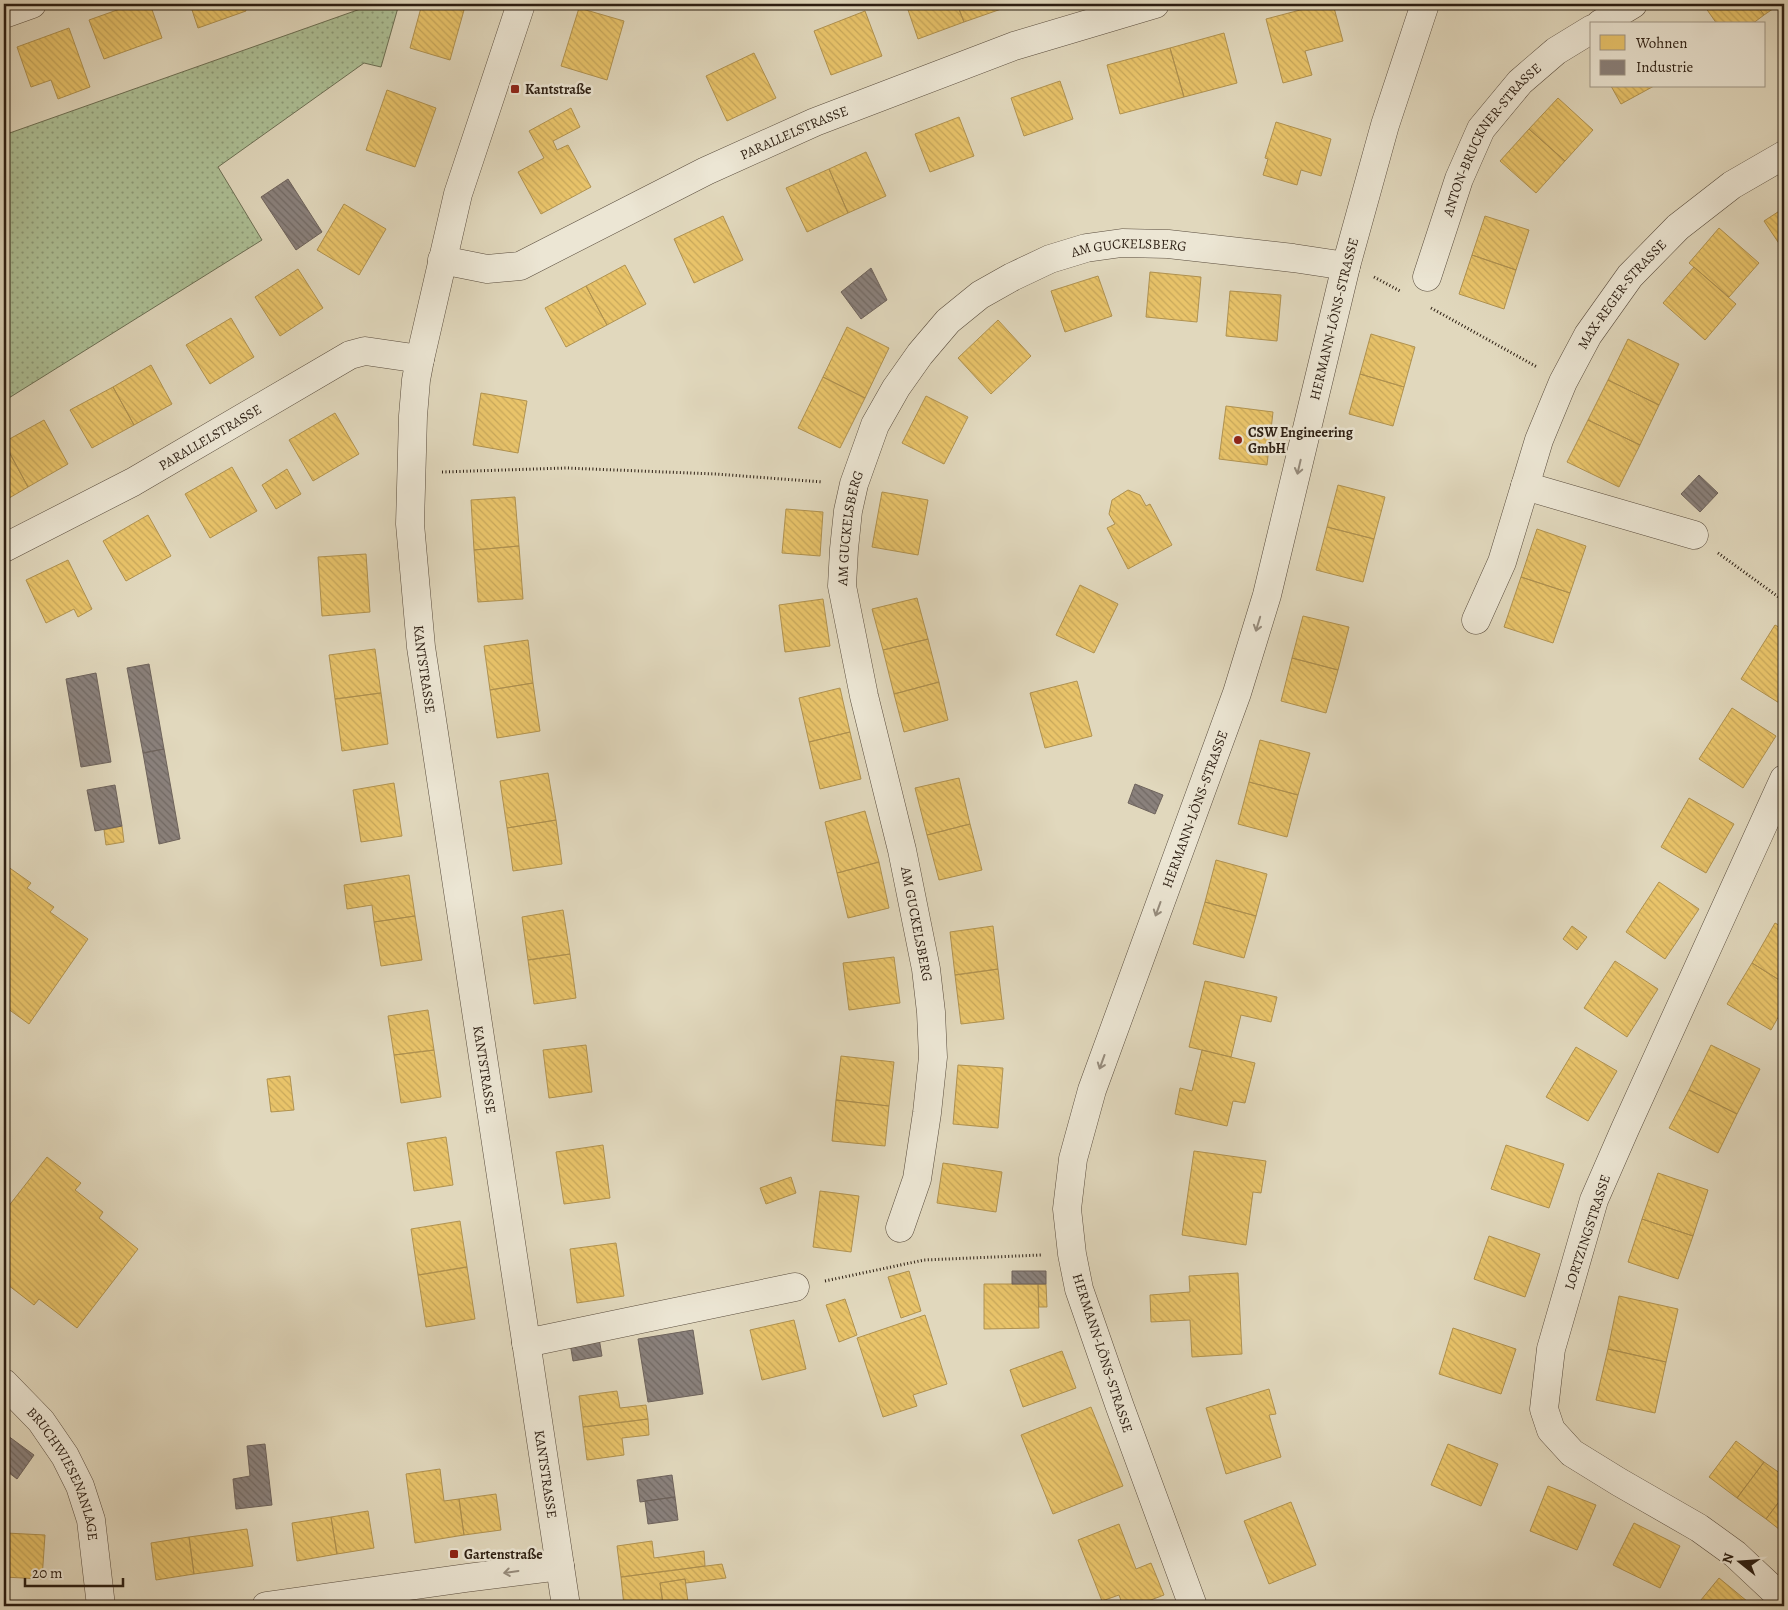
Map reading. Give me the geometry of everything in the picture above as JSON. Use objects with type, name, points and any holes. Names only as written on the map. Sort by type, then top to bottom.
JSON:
[{"type":"street","points":[[4,14],[32,4]]},
{"type":"street","name":"KANTSTRASSE","points":[[521,4],[458,194],[420,359],[416,380],[410,524],[419,630],[566,1606]]},
{"type":"street","name":"PARALLELSTRASSE","points":[[442,260],[487,269],[520,266],[706,171],[815,122],[1014,46],[1155,4]]},
{"type":"street","name":"HERMANN-LÖNS-STRASSE","points":[[1193,1606],[1120,1407],[1080,1289],[1072,1254],[1067,1209],[1072,1159],[1092,1090],[1237,693],[1267,595],[1347,264],[1385,125],[1425,4]]},
{"type":"street","points":[[1603,22],[1633,4]]},
{"type":"street","name":"ANTON-BRUCKNER-STRASSE","points":[[1427,277],[1459,179],[1481,129],[1520,82],[1556,52],[1590,29]]},
{"type":"street","name":"MAX-REGER-STRASSE","points":[[1476,620],[1502,562],[1540,440],[1563,382],[1588,335],[1630,276],[1678,227],[1732,185],[1784,155]]},
{"type":"street","name":"AM GUCKELSBERG","points":[[900,1228],[917,1179],[927,1113],[932,1057],[931,1012],[926,969],[914,904],[864,696],[842,586],[848,511],[854,484],[875,425],[896,388],[920,354],[948,321],[980,294],[1050,259],[1086,248],[1122,243],[1168,244],[1347,264]]},
{"type":"street","name":"PARALLELSTRASSE","points":[[4,548],[133,482],[350,354],[366,351],[420,359]]},
{"type":"street","points":[[1525,486],[1694,535]]},
{"type":"street","name":"LORTZINGSTRASSE","points":[[1784,778],[1594,1200],[1551,1349],[1544,1409],[1551,1430],[1572,1453],[1699,1528],[1735,1554],[1784,1600]]},
{"type":"street","points":[[526,1343],[795,1287]]},
{"type":"street","name":"BRUCHWIESENANLAGE","points":[[4,1383],[41,1421],[65,1456],[80,1486],[91,1520],[101,1606]]},
{"type":"street","points":[[266,1606],[560,1566]]},
{"type":"path","points":[[1347,264],[1403,292]]},
{"type":"path","points":[[1427,306],[1563,382]]},
{"type":"path","points":[[442,472],[566,468],[715,474],[824,482]]},
{"type":"path","points":[[1694,535],[1784,601]]},
{"type":"path","points":[[795,1287],[924,1260],[1072,1254]]},
{"type":"green space","points":[[365,4],[399,4],[381,67],[364,63],[218,167],[262,240],[4,401],[4,135],[366,7]]},
{"type":"building: Wohnen","points":[[134,4],[150,4],[162,38],[104,59],[89,20]]},
{"type":"building: Wohnen","points":[[190,4],[244,4],[246,11],[198,28]]},
{"type":"building: Wohnen","points":[[422,4],[440,4],[464,10],[450,60],[410,48]]},
{"type":"building: Wohnen","points":[[440,4],[466,4],[464,10]]},
{"type":"building: Wohnen","points":[[906,4],[957,4],[964,22],[918,39]]},
{"type":"building: Wohnen","points":[[957,4],[1006,4],[1007,7],[964,22]]},
{"type":"building: Wohnen","points":[[1323,4],[1333,4],[1343,41],[1305,51],[1312,75],[1283,83],[1266,19]]},
{"type":"building: Wohnen","points":[[1703,4],[1756,4],[1764,15],[1755,22],[1716,22]]},
{"type":"building: Wohnen","points":[[1756,4],[1780,4],[1764,15]]},
{"type":"building: Wohnen","points":[[579,8],[624,21],[607,80],[561,66]]},
{"type":"building: Wohnen","points":[[865,11],[882,56],[831,75],[814,31]]},
{"type":"building: Wohnen","points":[[69,28],[90,87],[58,99],[51,80],[31,87],[17,47]]},
{"type":"building: Wohnen","points":[[1224,33],[1237,83],[1184,97],[1170,48]]},
{"type":"building: Wohnen","points":[[1170,48],[1184,97],[1120,114],[1107,65]]},
{"type":"building: Wohnen","points":[[754,53],[776,98],[727,121],[706,76]]},
{"type":"building: Wohnen","points":[[1060,81],[1073,119],[1024,136],[1011,98]]},
{"type":"building: Wohnen","points":[[1612,88],[1650,88],[1621,104]]},
{"type":"building: Wohnen","points":[[387,90],[436,108],[415,167],[366,150]]},
{"type":"building: Wohnen","points":[[1558,98],[1593,130],[1565,161],[1529,129]]},
{"type":"building: Wohnen","points":[[571,108],[580,127],[553,141],[557,150],[568,145],[591,187],[541,214],[518,172],[544,158],[529,131]]},
{"type":"building: Wohnen","points":[[959,117],[974,156],[930,172],[915,134]]},
{"type":"building: Wohnen","points":[[1276,122],[1331,139],[1321,176],[1301,170],[1297,185],[1263,175],[1268,159],[1265,158]]},
{"type":"building: Wohnen","points":[[1529,129],[1565,161],[1536,193],[1500,161]]},
{"type":"building: Wohnen","points":[[866,152],[886,196],[848,213],[829,169]]},
{"type":"building: Wohnen","points":[[829,169],[848,213],[807,232],[786,188]]},
{"type":"building: Wohnen","points":[[344,204],[386,229],[359,275],[317,250]]},
{"type":"building: Wohnen","points":[[1784,208],[1784,251],[1764,221]]},
{"type":"building: Wohnen","points":[[723,216],[743,260],[694,283],[674,239]]},
{"type":"building: Wohnen","points":[[1485,216],[1529,230],[1516,270],[1472,255]]},
{"type":"building: Wohnen","points":[[1719,228],[1759,263],[1729,297],[1689,263]]},
{"type":"building: Wohnen","points":[[1472,255],[1516,270],[1504,309],[1459,294]]},
{"type":"building: Wohnen","points":[[625,265],[646,304],[607,325],[586,286]]},
{"type":"building: Wohnen","points":[[1694,267],[1736,304],[1705,340],[1663,303]]},
{"type":"building: Wohnen","points":[[298,269],[323,308],[280,336],[255,297]]},
{"type":"building: Wohnen","points":[[1150,272],[1201,277],[1197,322],[1146,317]]},
{"type":"building: Wohnen","points":[[1098,276],[1112,316],[1065,332],[1051,291]]},
{"type":"building: Wohnen","points":[[586,286],[607,325],[566,347],[545,308]]},
{"type":"building: Wohnen","points":[[1230,291],[1281,295],[1277,341],[1226,336]]},
{"type":"building: Wohnen","points":[[231,318],[254,357],[210,384],[186,345]]},
{"type":"building: Wohnen","points":[[998,320],[1031,356],[991,394],[958,358]]},
{"type":"building: Wohnen","points":[[847,327],[889,348],[865,398],[823,377]]},
{"type":"building: Wohnen","points":[[1371,334],[1415,347],[1404,387],[1360,374]]},
{"type":"building: Wohnen","points":[[1628,339],[1679,364],[1659,405],[1608,380]]},
{"type":"building: Wohnen","points":[[151,365],[172,404],[134,425],[113,387]]},
{"type":"building: Wohnen","points":[[1360,374],[1404,387],[1393,426],[1349,414]]},
{"type":"building: Wohnen","points":[[823,377],[865,398],[840,448],[798,428]]},
{"type":"building: Wohnen","points":[[1608,380],[1659,405],[1640,445],[1588,420]]},
{"type":"building: Wohnen","points":[[113,387],[134,425],[92,448],[70,410]]},
{"type":"building: Wohnen","points":[[481,393],[527,401],[518,453],[473,445]]},
{"type":"building: Wohnen","points":[[926,396],[968,417],[944,464],[902,443]]},
{"type":"building: Wohnen","points":[[1226,406],[1273,412],[1267,465],[1219,459]]},
{"type":"building: Wohnen","points":[[335,413],[359,454],[313,481],[289,440]]},
{"type":"building: Wohnen","points":[[44,420],[68,464],[28,487],[4,442]]},
{"type":"building: Wohnen","points":[[1588,420],[1640,445],[1619,487],[1567,462]]},
{"type":"building: Wohnen","points":[[4,443],[28,487],[4,501]]},
{"type":"building: Wohnen","points":[[232,467],[257,511],[210,538],[185,494]]},
{"type":"building: Wohnen","points":[[287,469],[301,494],[276,509],[262,485]]},
{"type":"building: Wohnen","points":[[1338,485],[1385,497],[1374,539],[1327,527]]},
{"type":"building: Wohnen","points":[[1128,490],[1140,495],[1146,506],[1150,504],[1172,545],[1128,569],[1107,528],[1115,524],[1109,514],[1112,500]]},
{"type":"building: Wohnen","points":[[882,492],[928,500],[918,555],[872,547]]},
{"type":"building: Wohnen","points":[[515,497],[519,546],[474,550],[471,500]]},
{"type":"building: Wohnen","points":[[786,509],[823,512],[820,556],[782,553]]},
{"type":"building: Wohnen","points":[[148,515],[171,556],[126,581],[103,541]]},
{"type":"building: Wohnen","points":[[1327,527],[1374,539],[1363,582],[1316,570]]},
{"type":"building: Wohnen","points":[[1537,529],[1586,546],[1570,593],[1521,577]]},
{"type":"building: Wohnen","points":[[519,546],[523,599],[478,602],[474,550]]},
{"type":"building: Wohnen","points":[[366,554],[370,612],[322,616],[318,557]]},
{"type":"building: Wohnen","points":[[68,560],[92,609],[78,617],[74,609],[46,623],[26,580]]},
{"type":"building: Wohnen","points":[[1521,577],[1570,593],[1553,643],[1504,627]]},
{"type":"building: Wohnen","points":[[1080,585],[1118,604],[1094,653],[1056,635]]},
{"type":"building: Wohnen","points":[[917,598],[928,639],[883,650],[872,609]]},
{"type":"building: Wohnen","points":[[823,599],[830,646],[785,652],[779,605]]},
{"type":"building: Wohnen","points":[[1303,616],[1349,627],[1338,670],[1292,658]]},
{"type":"building: Wohnen","points":[[1775,625],[1784,630],[1784,706],[1741,679]]},
{"type":"building: Wohnen","points":[[928,639],[939,682],[894,694],[883,650]]},
{"type":"building: Wohnen","points":[[528,640],[533,683],[490,690],[484,646]]},
{"type":"building: Wohnen","points":[[375,649],[381,693],[335,699],[329,655]]},
{"type":"building: Wohnen","points":[[1292,658],[1338,670],[1326,713],[1281,701]]},
{"type":"building: Wohnen","points":[[1077,681],[1092,736],[1045,748],[1030,693]]},
{"type":"building: Wohnen","points":[[939,682],[948,720],[904,732],[894,694]]},
{"type":"building: Wohnen","points":[[533,683],[540,731],[497,738],[490,690]]},
{"type":"building: Wohnen","points":[[840,688],[850,732],[809,742],[799,698]]},
{"type":"building: Wohnen","points":[[381,693],[388,744],[342,751],[335,699]]},
{"type":"building: Wohnen","points":[[1732,708],[1776,736],[1743,788],[1699,759]]},
{"type":"building: Wohnen","points":[[850,732],[861,779],[820,789],[809,742]]},
{"type":"building: Wohnen","points":[[1260,740],[1310,753],[1298,795],[1249,782]]},
{"type":"building: Wohnen","points":[[548,773],[556,820],[507,828],[500,781]]},
{"type":"building: Wohnen","points":[[959,778],[970,824],[927,835],[915,788]]},
{"type":"building: Wohnen","points":[[1249,782],[1298,795],[1287,837],[1238,824]]},
{"type":"building: Wohnen","points":[[394,783],[402,836],[361,842],[353,790]]},
{"type":"building: Wohnen","points":[[1689,798],[1734,824],[1706,873],[1661,847]]},
{"type":"building: Wohnen","points":[[865,811],[879,862],[837,873],[825,822]]},
{"type":"building: Wohnen","points":[[556,820],[562,864],[513,871],[507,828]]},
{"type":"building: Wohnen","points":[[970,824],[982,870],[939,880],[927,835]]},
{"type":"building: Wohnen","points":[[122,826],[124,842],[106,845],[104,830]]},
{"type":"building: Wohnen","points":[[1216,860],[1267,874],[1256,916],[1205,902]]},
{"type":"building: Wohnen","points":[[879,862],[889,908],[848,918],[837,873]]},
{"type":"building: Wohnen","points":[[4,864],[31,883],[27,888],[54,907],[50,912],[88,939],[29,1024],[4,1006]]},
{"type":"building: Wohnen","points":[[409,875],[415,916],[374,922],[372,905],[347,909],[344,885]]},
{"type":"building: Wohnen","points":[[1659,882],[1699,909],[1665,959],[1626,932]]},
{"type":"building: Wohnen","points":[[1205,902],[1256,916],[1244,958],[1193,944]]},
{"type":"building: Wohnen","points":[[563,910],[570,954],[528,960],[522,917]]},
{"type":"building: Wohnen","points":[[415,916],[422,960],[381,966],[374,922]]},
{"type":"building: Wohnen","points":[[1775,923],[1784,928],[1784,983],[1752,963]]},
{"type":"building: Wohnen","points":[[993,926],[998,969],[955,975],[950,932]]},
{"type":"building: Wohnen","points":[[1572,926],[1587,937],[1577,950],[1563,939]]},
{"type":"building: Wohnen","points":[[570,954],[576,998],[534,1004],[528,960]]},
{"type":"building: Wohnen","points":[[894,957],[900,1003],[849,1010],[843,963]]},
{"type":"building: Wohnen","points":[[1615,961],[1658,989],[1627,1037],[1584,1008]]},
{"type":"building: Wohnen","points":[[1752,963],[1784,983],[1784,1007],[1771,1030],[1727,1004]]},
{"type":"building: Wohnen","points":[[998,969],[1004,1019],[961,1024],[955,975]]},
{"type":"building: Wohnen","points":[[1205,981],[1277,997],[1271,1022],[1241,1015],[1231,1057],[1189,1047]]},
{"type":"building: Wohnen","points":[[428,1010],[434,1050],[394,1055],[388,1016]]},
{"type":"building: Wohnen","points":[[586,1045],[592,1092],[549,1098],[543,1050]]},
{"type":"building: Wohnen","points":[[1711,1045],[1760,1069],[1737,1114],[1689,1090]]},
{"type":"building: Wohnen","points":[[1576,1047],[1617,1071],[1588,1121],[1546,1097]]},
{"type":"building: Wohnen","points":[[434,1050],[441,1097],[401,1103],[394,1055]]},
{"type":"building: Wohnen","points":[[1202,1050],[1255,1063],[1245,1103],[1233,1101],[1227,1126],[1175,1114],[1180,1088],[1192,1091]]},
{"type":"building: Wohnen","points":[[841,1056],[894,1062],[889,1106],[836,1100]]},
{"type":"building: Wohnen","points":[[958,1065],[1003,1068],[998,1128],[953,1124]]},
{"type":"building: Wohnen","points":[[290,1076],[294,1110],[271,1112],[267,1079]]},
{"type":"building: Wohnen","points":[[1689,1090],[1737,1114],[1718,1153],[1669,1128]]},
{"type":"building: Wohnen","points":[[836,1100],[889,1106],[885,1146],[832,1141]]},
{"type":"building: Wohnen","points":[[446,1137],[453,1185],[414,1191],[407,1143]]},
{"type":"building: Wohnen","points":[[603,1145],[610,1198],[564,1204],[556,1152]]},
{"type":"building: Wohnen","points":[[1506,1145],[1564,1164],[1549,1208],[1491,1189]]},
{"type":"building: Wohnen","points":[[1194,1151],[1266,1161],[1261,1193],[1253,1192],[1246,1245],[1182,1235]]},
{"type":"building: Wohnen","points":[[47,1157],[81,1183],[75,1190],[103,1212],[99,1218],[138,1249],[77,1328],[39,1299],[34,1305],[8,1285],[4,1291],[4,1212]]},
{"type":"building: Wohnen","points":[[943,1163],[1002,1172],[996,1212],[937,1203]]},
{"type":"building: Wohnen","points":[[1658,1173],[1708,1190],[1693,1236],[1642,1219]]},
{"type":"building: Wohnen","points":[[791,1177],[796,1193],[766,1204],[760,1188]]},
{"type":"building: Wohnen","points":[[820,1191],[859,1196],[851,1252],[813,1247]]},
{"type":"building: Wohnen","points":[[1642,1219],[1693,1236],[1678,1279],[1628,1262]]},
{"type":"building: Wohnen","points":[[460,1221],[467,1267],[418,1275],[411,1229]]},
{"type":"building: Wohnen","points":[[1489,1236],[1540,1254],[1525,1297],[1474,1279]]},
{"type":"building: Wohnen","points":[[616,1243],[624,1296],[577,1303],[570,1249]]},
{"type":"building: Wohnen","points":[[467,1267],[475,1319],[426,1327],[418,1275]]},
{"type":"building: Wohnen","points":[[909,1271],[921,1311],[901,1318],[888,1277]]},
{"type":"building: Wohnen","points":[[1238,1273],[1242,1354],[1192,1357],[1190,1320],[1151,1322],[1150,1295],[1190,1292],[1189,1276]]},
{"type":"building: Wohnen","points":[[984,1284],[1038,1284],[1039,1328],[984,1329]]},
{"type":"building: Wohnen","points":[[1038,1284],[1046,1284],[1047,1307],[1039,1307]]},
{"type":"building: Wohnen","points":[[1619,1296],[1678,1309],[1666,1362],[1608,1349]]},
{"type":"building: Wohnen","points":[[845,1299],[857,1335],[839,1342],[826,1305]]},
{"type":"building: Wohnen","points":[[925,1315],[947,1384],[913,1395],[917,1406],[883,1417],[857,1338]]},
{"type":"building: Wohnen","points":[[794,1320],[806,1369],[762,1380],[750,1330]]},
{"type":"building: Wohnen","points":[[1453,1328],[1516,1349],[1501,1394],[1439,1374]]},
{"type":"building: Wohnen","points":[[1608,1349],[1666,1362],[1655,1413],[1596,1400]]},
{"type":"building: Wohnen","points":[[1062,1351],[1076,1388],[1023,1407],[1010,1370]]},
{"type":"building: Wohnen","points":[[1269,1389],[1276,1414],[1269,1415],[1281,1457],[1226,1474],[1206,1408]]},
{"type":"building: Wohnen","points":[[617,1391],[620,1408],[646,1405],[648,1419],[583,1427],[579,1396]]},
{"type":"building: Wohnen","points":[[1091,1407],[1123,1486],[1053,1514],[1021,1435]]},
{"type":"building: Wohnen","points":[[648,1419],[649,1435],[622,1438],[624,1455],[587,1460],[583,1427]]},
{"type":"building: Wohnen","points":[[1736,1441],[1764,1462],[1737,1498],[1709,1477]]},
{"type":"building: Wohnen","points":[[1448,1444],[1498,1464],[1481,1506],[1431,1485]]},
{"type":"building: Wohnen","points":[[1764,1462],[1784,1476],[1784,1495],[1766,1519],[1737,1498]]},
{"type":"building: Wohnen","points":[[440,1469],[444,1501],[459,1499],[464,1535],[415,1543],[406,1474]]},
{"type":"building: Wohnen","points":[[1548,1486],[1596,1505],[1577,1550],[1530,1531]]},
{"type":"building: Wohnen","points":[[496,1494],[501,1530],[464,1535],[459,1499]]},
{"type":"building: Wohnen","points":[[1784,1495],[1784,1533],[1766,1519]]},
{"type":"building: Wohnen","points":[[1291,1502],[1316,1565],[1269,1584],[1244,1521]]},
{"type":"building: Wohnen","points":[[368,1511],[374,1548],[337,1554],[331,1517]]},
{"type":"building: Wohnen","points":[[331,1517],[337,1554],[297,1561],[292,1523]]},
{"type":"building: Wohnen","points":[[1634,1523],[1680,1546],[1660,1588],[1613,1565]]},
{"type":"building: Wohnen","points":[[1119,1524],[1136,1569],[1151,1563],[1164,1595],[1135,1606],[1123,1606],[1119,1595],[1102,1601],[1078,1540]]},
{"type":"building: Wohnen","points":[[247,1529],[253,1566],[194,1574],[189,1537]]},
{"type":"building: Wohnen","points":[[4,1532],[6,1533],[4,1569]]},
{"type":"building: Wohnen","points":[[6,1533],[45,1535],[42,1579],[4,1577]]},
{"type":"building: Wohnen","points":[[189,1537],[194,1574],[156,1580],[151,1543]]},
{"type":"building: Wohnen","points":[[652,1541],[654,1558],[704,1551],[705,1566],[621,1577],[617,1546]]},
{"type":"building: Wohnen","points":[[722,1564],[726,1578],[686,1583],[685,1579],[660,1583],[663,1603],[624,1606],[621,1577]]},
{"type":"building: Wohnen","points":[[1719,1578],[1753,1606],[1696,1606]]},
{"type":"building: Wohnen","points":[[685,1579],[688,1602],[663,1605],[660,1583]]},
{"type":"building: Industrie","points":[[288,179],[322,232],[296,250],[261,197]]},
{"type":"building: Industrie","points":[[871,268],[887,300],[861,319],[841,292]]},
{"type":"building: Industrie","points":[[1699,475],[1718,493],[1700,512],[1681,494]]},
{"type":"building: Industrie","points":[[149,664],[164,749],[143,753],[127,668]]},
{"type":"building: Industrie","points":[[96,673],[111,762],[81,767],[66,679]]},
{"type":"building: Industrie","points":[[164,749],[180,839],[159,844],[143,753]]},
{"type":"building: Industrie","points":[[1135,784],[1163,795],[1155,814],[1128,803]]},
{"type":"building: Industrie","points":[[115,785],[122,826],[95,831],[87,790]]},
{"type":"building: Industrie","points":[[1012,1271],[1046,1271],[1046,1284],[1012,1284]]},
{"type":"building: Industrie","points":[[693,1330],[703,1394],[648,1402],[638,1339]]},
{"type":"building: Industrie","points":[[599,1338],[602,1356],[573,1361],[570,1343]]},
{"type":"building: Industrie","points":[[4,1433],[34,1455],[17,1479],[4,1469]]},
{"type":"building: Industrie","points":[[265,1444],[272,1505],[236,1509],[233,1479],[250,1476],[247,1446]]},
{"type":"building: Industrie","points":[[672,1475],[675,1497],[640,1502],[637,1480]]},
{"type":"building: Industrie","points":[[675,1497],[678,1520],[648,1524],[645,1501]]},
{"type":"place","name":"Kantstraße","points":[[515,89]]},
{"type":"place","name":"CSW Engineering GmbH","points":[[1238,440]]},
{"type":"place","name":"Gartenstraße","points":[[454,1554]]}]
